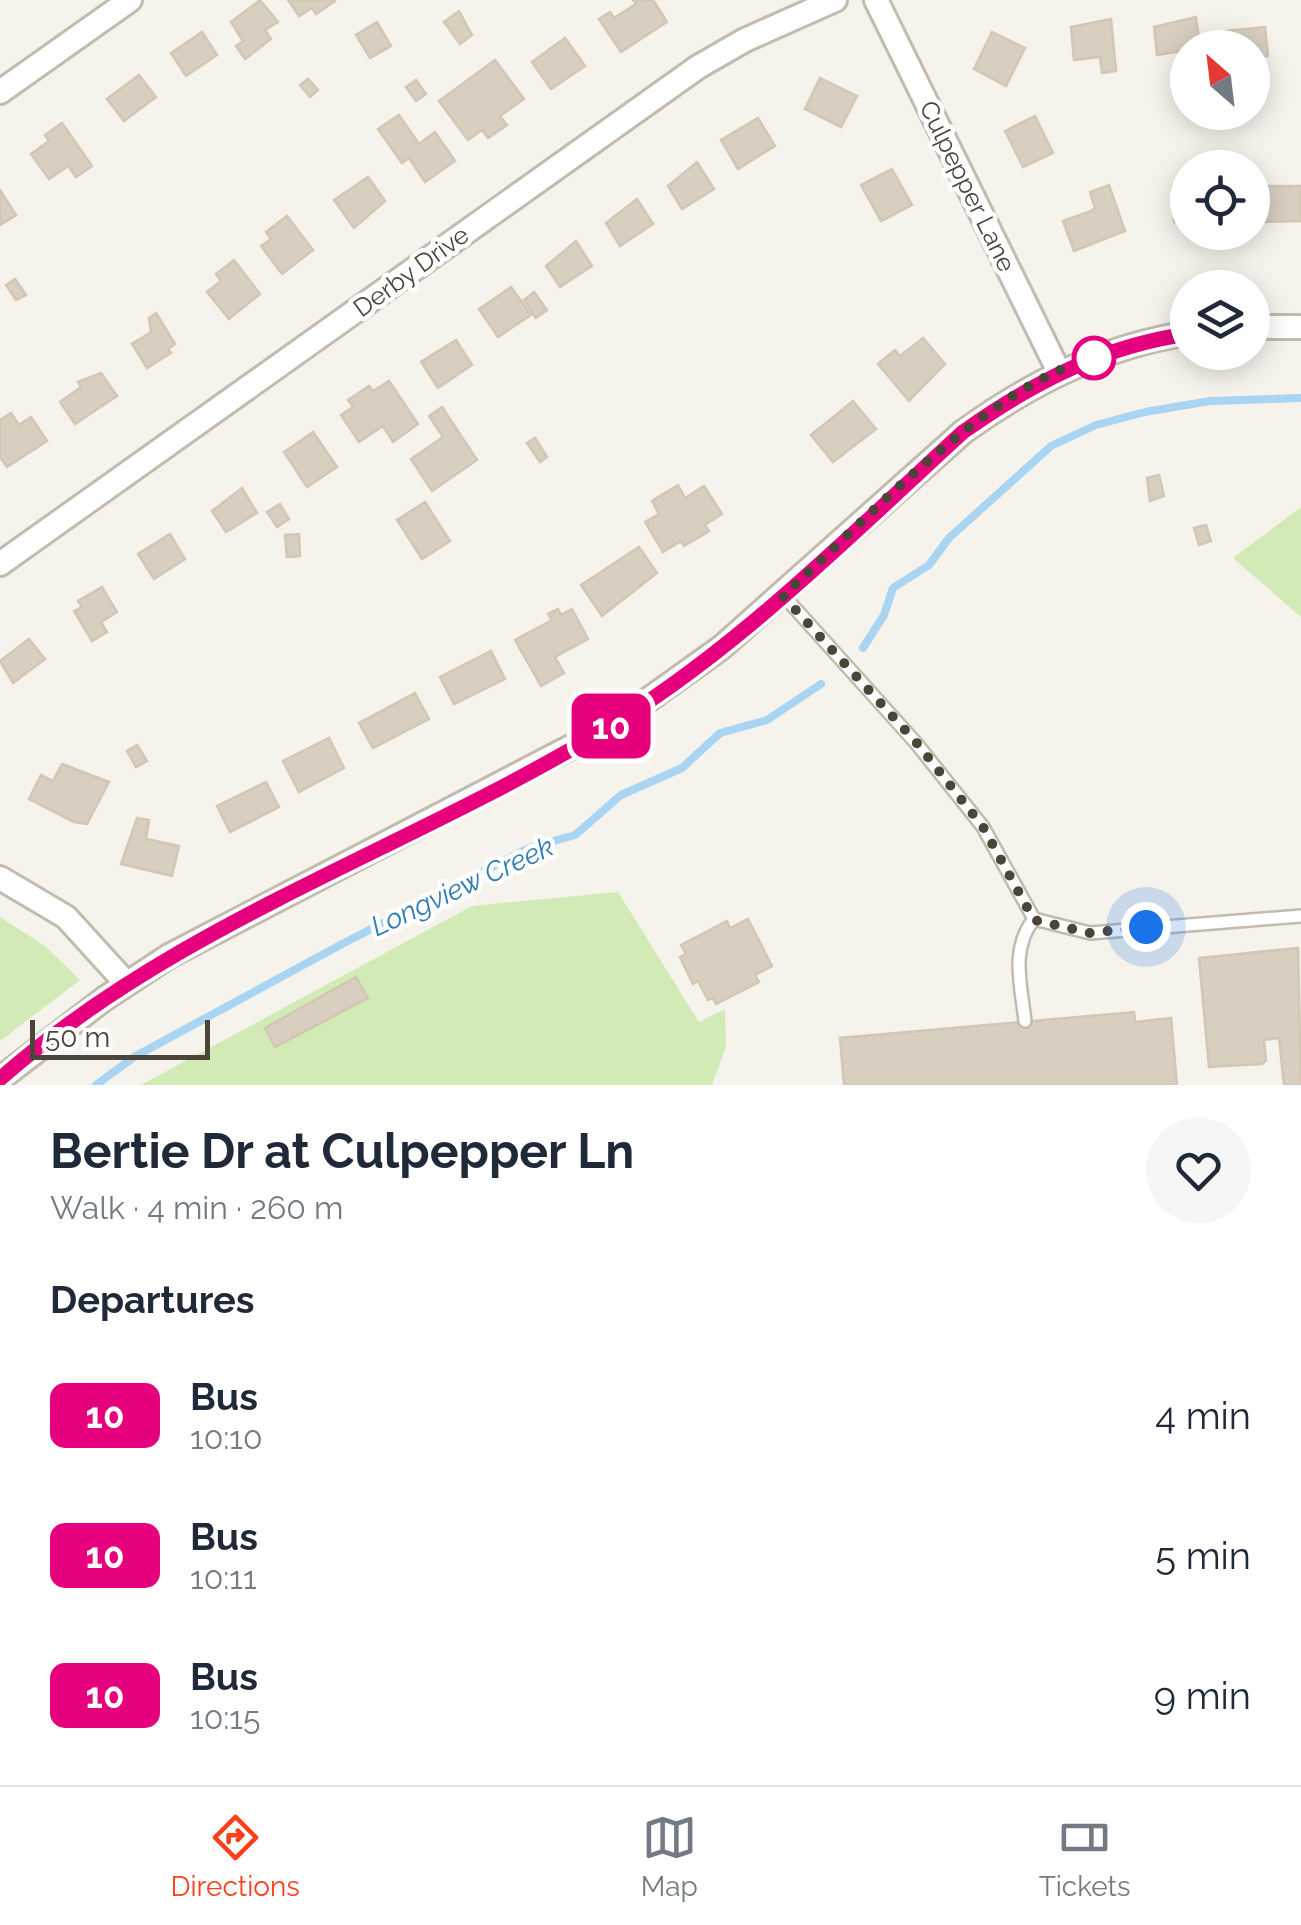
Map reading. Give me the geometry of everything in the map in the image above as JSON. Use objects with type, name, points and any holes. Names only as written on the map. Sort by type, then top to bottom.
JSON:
[{"type":"street","points":[[0,92],[130,0]]},
{"type":"street","name":"Derby Drive","points":[[0,564],[698,67],[745,40],[835,0]]},
{"type":"street","name":"Culpepper Lane","points":[[876,0],[1059,372]]},
{"type":"street","points":[[1270,327],[1301,327]]},
{"type":"street","points":[[0,1079],[126,983],[169,956],[613,725],[722,647],[783,596],[963,432],[1059,372],[1118,349],[1170,338]]},
{"type":"street","points":[[0,878],[66,917],[126,983]]},
{"type":"lane","points":[[783,596],[916,742],[983,827],[1034,920],[1090,933],[1301,916]]},
{"type":"lane","points":[[1025,1021],[1018,949],[1021,936],[1034,920]]},
{"type":"green space","points":[[1301,507],[1301,617],[1233,558]]},
{"type":"green space","points":[[618,892],[699,1022],[725,1009],[726,1047],[712,1085],[141,1085],[472,906]]},
{"type":"green space","points":[[0,917],[45,946],[80,980],[0,1041]]},
{"type":"building","points":[[260,0],[278,22],[265,30],[271,39],[245,59],[236,46],[243,41],[231,22]]},
{"type":"building","points":[[288,0],[335,1],[316,14],[312,8],[299,16]]},
{"type":"building","points":[[633,0],[653,0],[667,22],[621,52],[599,19],[610,12],[614,18],[636,4]]},
{"type":"building","points":[[459,11],[472,35],[460,44],[444,22]]},
{"type":"building","points":[[1196,17],[1198,30],[1170,30],[1170,53],[1157,55],[1154,27]]},
{"type":"building","points":[[1111,19],[1116,71],[1102,73],[1100,57],[1074,60],[1071,27]]},
{"type":"building","points":[[377,22],[391,46],[370,58],[356,35]]},
{"type":"building","points":[[202,32],[217,55],[186,76],[171,53]]},
{"type":"building","points":[[992,32],[1025,48],[1006,86],[974,69]]},
{"type":"building","points":[[565,38],[585,66],[551,89],[532,62]]},
{"type":"building","points":[[495,60],[524,99],[500,116],[507,125],[488,138],[482,130],[468,140],[439,101]]},
{"type":"building","points":[[139,75],[156,97],[124,121],[107,99]]},
{"type":"building","points":[[820,78],[857,96],[841,127],[805,109]]},
{"type":"building","points":[[308,79],[318,90],[310,97],[300,85]]},
{"type":"building","points":[[416,80],[426,94],[416,101],[406,87]]},
{"type":"building","points":[[399,115],[419,144],[435,132],[455,161],[425,182],[409,158],[402,163],[378,129]]},
{"type":"building","points":[[1035,116],[1053,153],[1023,167],[1005,131]]},
{"type":"building","points":[[758,118],[775,146],[738,169],[721,140]]},
{"type":"building","points":[[62,123],[92,166],[76,177],[68,166],[49,179],[31,154],[49,141],[45,135]]},
{"type":"building","points":[[697,162],[714,189],[682,209],[668,186]]},
{"type":"building","points":[[892,169],[912,205],[881,221],[861,185]]},
{"type":"building","points":[[368,177],[385,201],[354,228],[334,200]]},
{"type":"building","points":[[1109,185],[1125,231],[1074,251],[1063,221],[1095,208],[1090,192]]},
{"type":"building","points":[[1270,186],[1301,186],[1301,221],[1270,222]]},
{"type":"building","points":[[0,190],[16,215],[0,225]]},
{"type":"building","points":[[637,199],[653,224],[620,246],[606,223]]},
{"type":"building","points":[[287,216],[313,250],[282,274],[261,246],[271,239],[266,232]]},
{"type":"building","points":[[576,241],[592,266],[560,287],[546,266]]},
{"type":"building","points":[[234,260],[260,294],[229,319],[207,292],[221,281],[216,274]]},
{"type":"building","points":[[15,279],[26,295],[16,300],[6,285]]},
{"type":"building","points":[[511,287],[531,315],[498,337],[479,309]]},
{"type":"building","points":[[534,292],[547,310],[536,318],[524,300]]},
{"type":"building","points":[[156,313],[175,344],[168,349],[171,353],[147,368],[132,344],[151,332],[149,318]]},
{"type":"building","points":[[923,338],[945,364],[909,401],[878,364],[895,350],[900,356]]},
{"type":"building","points":[[456,340],[472,365],[438,388],[421,362]]},
{"type":"building","points":[[101,373],[117,396],[75,424],[60,402],[81,387],[78,382]]},
{"type":"building","points":[[389,381],[418,424],[393,442],[383,426],[359,442],[341,415],[353,407],[348,400],[369,386],[373,391]]},
{"type":"building","points":[[853,401],[876,429],[833,462],[811,435]]},
{"type":"building","points":[[442,407],[477,460],[432,491],[411,459],[443,437],[429,416]]},
{"type":"building","points":[[11,413],[19,425],[31,417],[47,441],[7,467],[0,457],[0,420]]},
{"type":"building","points":[[313,432],[337,467],[307,487],[284,452]]},
{"type":"building","points":[[535,438],[547,457],[540,462],[527,443]]},
{"type":"building","points":[[1159,475],[1164,496],[1150,501],[1147,478]]},
{"type":"building","points":[[678,485],[685,498],[704,486],[722,514],[705,525],[709,531],[684,546],[681,541],[663,552],[645,522],[659,514],[652,501]]},
{"type":"building","points":[[242,488],[257,513],[226,532],[212,511]]},
{"type":"building","points":[[425,502],[450,541],[422,559],[397,520]]},
{"type":"building","points":[[280,504],[289,519],[277,527],[267,512]]},
{"type":"building","points":[[1206,525],[1211,541],[1199,545],[1194,528]]},
{"type":"building","points":[[170,534],[185,559],[154,579],[138,554]]},
{"type":"building","points":[[299,534],[300,556],[287,557],[285,535]]},
{"type":"building","points":[[639,547],[657,573],[602,616],[581,585]]},
{"type":"building","points":[[102,587],[117,612],[101,622],[107,632],[92,641],[74,611],[82,607],[78,601]]},
{"type":"building","points":[[558,609],[561,615],[572,609],[588,639],[555,657],[564,673],[541,686],[515,640],[552,620],[548,614]]},
{"type":"building","points":[[29,639],[45,659],[13,683],[0,661]]},
{"type":"building","points":[[491,651],[505,679],[454,704],[440,677]]},
{"type":"building","points":[[415,693],[429,719],[373,748],[359,723]]},
{"type":"building","points":[[329,738],[344,768],[299,792],[283,761]]},
{"type":"building","points":[[137,745],[147,761],[136,767],[127,751]]},
{"type":"building","points":[[62,764],[109,782],[87,824],[74,822],[29,799],[41,775],[53,781]]},
{"type":"building","points":[[266,782],[279,807],[230,832],[217,806]]},
{"type":"building","points":[[137,818],[149,820],[146,839],[179,846],[172,876],[121,864]]},
{"type":"building","points":[[748,919],[772,966],[755,975],[759,982],[716,1004],[713,998],[708,1000],[698,981],[693,984],[680,957],[686,954],[681,945],[727,921],[730,928]]},
{"type":"building","points":[[1298,948],[1301,1085],[1284,1085],[1279,1038],[1264,1040],[1266,1061],[1262,1064],[1209,1067],[1199,958]]},
{"type":"building","points":[[356,977],[368,998],[275,1047],[265,1028]]},
{"type":"building","points":[[1134,1012],[1135,1022],[1171,1018],[1177,1085],[844,1085],[840,1038]]},
{"type":"waterway","name":"Longview Creek","points":[[863,648],[884,615],[893,588],[929,565],[949,538],[1051,446],[1096,425],[1145,412],[1210,401],[1301,398]]},
{"type":"waterway","name":"Longview Creek","points":[[96,1085],[134,1057],[342,944],[529,848],[575,835],[621,795],[682,768],[720,733],[767,720],[821,684]]},
{"type":"bus line","name":"10","points":[[0,1079],[72,1022],[169,956],[613,725],[722,647],[963,432],[1004,402],[1073,365],[1170,336]]},
{"type":"route","points":[[1094,358],[1004,402],[963,432],[783,596],[916,742],[983,827],[1034,920],[1090,933],[1146,927]]}]
